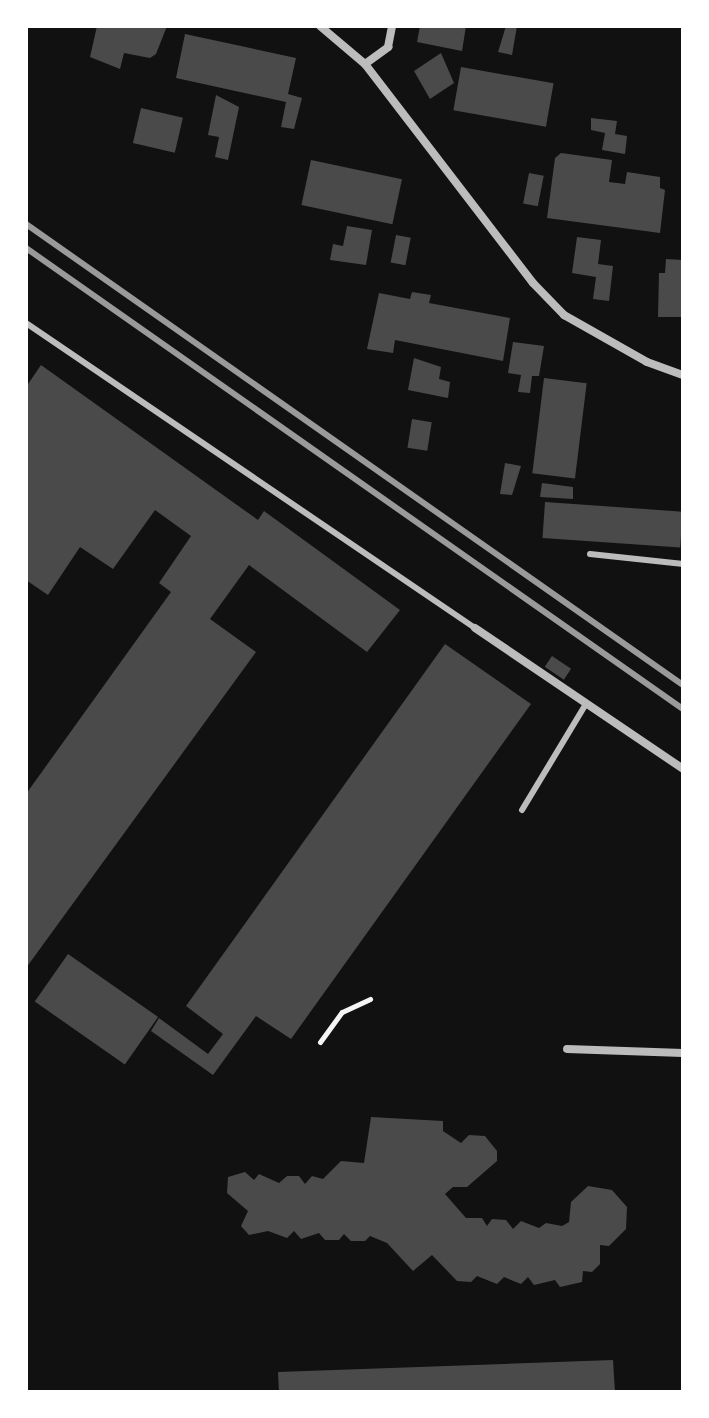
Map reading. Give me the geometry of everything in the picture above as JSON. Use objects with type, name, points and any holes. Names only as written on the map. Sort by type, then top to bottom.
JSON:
[{"type":"street","points":[[320,26],[365,64],[533,283],[564,315],[622,350],[683,375]]},
{"type":"street","points":[[365,64],[388,47],[392,26]]},
{"type":"street","points":[[475,628],[683,769]]},
{"type":"street","points":[[567,1049],[683,1053]]},
{"type":"lane","points":[[26,323],[475,628]]},
{"type":"lane","points":[[590,554],[683,564]]},
{"type":"lane","points":[[522,810],[586,704]]},
{"type":"path","points":[[320,1042],[342,1012],[370,999]]},
{"type":"building","points":[[97,26],[167,26],[156,54],[150,58],[124,53],[120,69],[90,57]]},
{"type":"building","points":[[420,26],[466,26],[462,51],[417,42]]},
{"type":"building","points":[[506,26],[517,26],[512,55],[498,52]]},
{"type":"building","points":[[185,34],[296,58],[288,94],[302,98],[294,129],[281,127],[286,102],[176,78]]},
{"type":"building","points":[[441,53],[454,83],[430,99],[414,71]]},
{"type":"building","points":[[461,67],[554,83],[546,127],[453,110]]},
{"type":"building","points":[[216,95],[239,107],[228,160],[215,157],[219,137],[208,135]]},
{"type":"building","points":[[141,108],[183,118],[175,153],[133,143]]},
{"type":"building","points":[[591,118],[617,121],[615,134],[627,136],[625,154],[602,150],[605,133],[591,130]]},
{"type":"building","points":[[561,153],[612,160],[609,182],[625,184],[627,172],[660,177],[660,188],[665,190],[660,233],[547,218],[555,158]]},
{"type":"building","points":[[311,160],[402,179],[392,224],[301,205]]},
{"type":"building","points":[[529,173],[544,176],[538,206],[523,203]]},
{"type":"building","points":[[347,226],[372,230],[366,265],[330,260],[333,244],[343,246]]},
{"type":"building","points":[[396,235],[411,238],[405,265],[391,262]]},
{"type":"building","points":[[577,237],[601,240],[598,264],[613,266],[609,301],[593,299],[596,277],[572,273]]},
{"type":"building","points":[[666,259],[683,260],[683,317],[658,317],[659,273],[665,273]]},
{"type":"building","points":[[412,292],[431,295],[429,303],[510,318],[503,361],[395,340],[393,353],[367,349],[379,293],[410,299]]},
{"type":"building","points":[[513,342],[544,346],[539,376],[532,376],[530,393],[518,392],[521,375],[508,373]]},
{"type":"building","points":[[414,358],[441,367],[439,379],[450,382],[448,398],[408,390]]},
{"type":"building","points":[[41,365],[258,520],[264,511],[400,610],[367,652],[249,565],[210,619],[256,652],[26,968],[26,794],[171,592],[159,583],[191,536],[155,510],[113,569],[80,547],[48,595],[26,580],[26,387]]},
{"type":"building","points":[[544,378],[587,383],[575,479],[532,473]]},
{"type":"building","points":[[412,419],[432,422],[427,451],[407,448]]},
{"type":"building","points":[[505,463],[521,466],[512,495],[500,494]]},
{"type":"building","points":[[542,483],[573,487],[573,499],[540,497]]},
{"type":"building","points":[[545,502],[683,512],[680,548],[542,538]]},
{"type":"building","points":[[445,644],[531,704],[291,1039],[256,1016],[213,1075],[151,1031],[159,1018],[208,1054],[223,1034],[186,1006]]},
{"type":"building","points":[[552,656],[571,669],[564,680],[545,667]]},
{"type":"building","points":[[68,954],[158,1017],[125,1065],[35,1002]]},
{"type":"building","points":[[371,1117],[443,1121],[443,1131],[461,1143],[469,1135],[485,1136],[497,1151],[497,1161],[467,1187],[453,1187],[445,1194],[466,1218],[482,1218],[487,1226],[492,1219],[506,1220],[513,1229],[521,1221],[539,1228],[546,1223],[562,1226],[569,1222],[571,1202],[588,1186],[612,1190],[627,1207],[626,1229],[609,1246],[600,1245],[600,1264],[592,1272],[583,1271],[582,1282],[560,1287],[555,1280],[534,1285],[528,1277],[521,1284],[504,1277],[497,1284],[477,1276],[471,1282],[457,1281],[432,1255],[413,1271],[387,1243],[370,1236],[365,1241],[351,1241],[344,1234],[339,1240],[325,1240],[319,1233],[301,1239],[294,1231],[287,1238],[268,1231],[249,1235],[241,1226],[248,1211],[227,1193],[228,1177],[245,1172],[254,1180],[259,1174],[279,1183],[287,1176],[299,1176],[305,1184],[312,1176],[323,1179],[341,1161],[364,1163]]},
{"type":"building","points":[[613,1360],[615,1392],[279,1392],[278,1372]]},
{"type":"railway","points":[[26,224],[683,685]]},
{"type":"railway","points":[[26,248],[683,709]]}]
